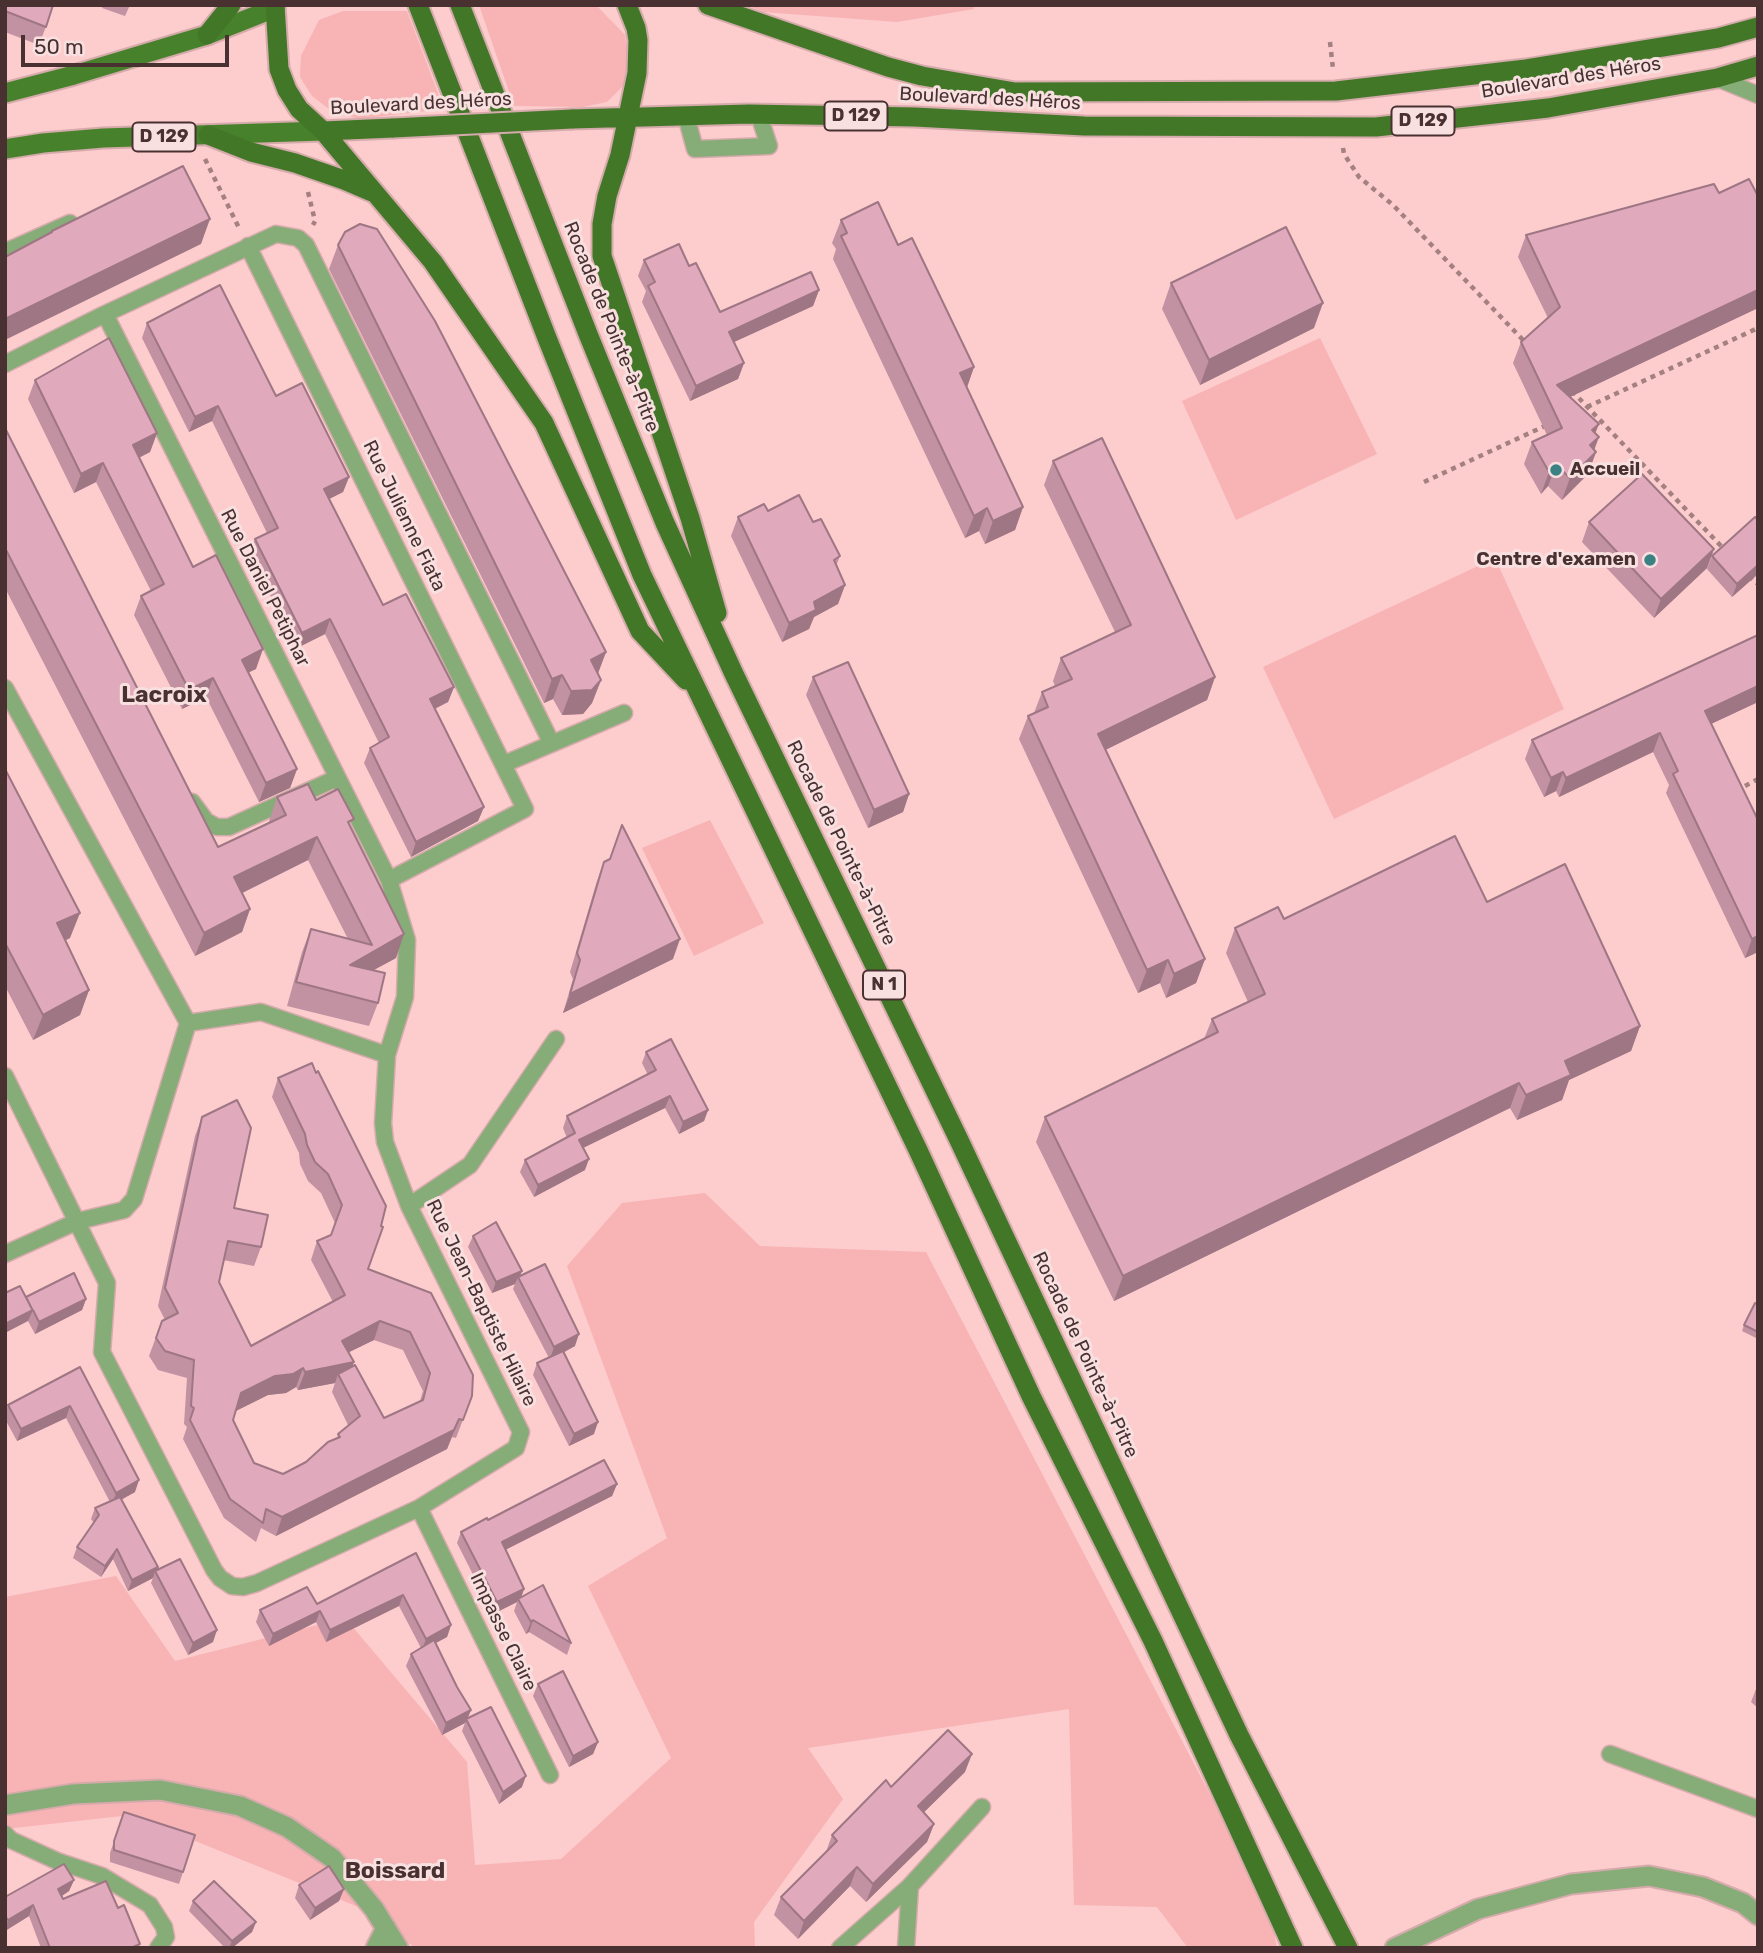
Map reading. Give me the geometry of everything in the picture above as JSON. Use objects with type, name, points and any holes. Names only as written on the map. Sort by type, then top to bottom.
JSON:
[{"type":"highway","points":[[207,35],[231,5]]},
{"type":"highway","name":"N 1","points":[[418,5],[636,562],[918,1150],[1031,1396],[1153,1641],[1293,1948]]},
{"type":"highway","name":"Rocade de Pointe-à-Pitre","points":[[460,5],[665,523],[734,674],[964,1151],[1238,1735],[1348,1948]]},
{"type":"highway","points":[[627,5],[633,17],[638,40],[637,73],[602,224],[602,256],[690,518],[734,674]]},
{"type":"highway","name":"Boulevard des Héros","points":[[708,5],[911,73],[1015,92],[1336,92],[1526,69],[1718,38],[1758,27]]},
{"type":"highway","points":[[281,6],[279,69],[287,90],[299,109],[323,131],[433,262],[544,423],[640,631],[698,694]]},
{"type":"highway","name":"Boulevard des Héros","points":[[323,131],[628,116],[759,115],[915,117],[1084,126],[1377,127],[1548,108],[1717,78],[1758,66]]},
{"type":"highway","points":[[201,136],[295,163],[379,195]]},
{"type":"main road","points":[[5,93],[207,35],[281,6]]},
{"type":"main road","name":"Boulevard des Héros","points":[[5,149],[103,138],[323,131]]},
{"type":"street","points":[[5,1805],[74,1794],[160,1790],[240,1806],[287,1827],[332,1858],[374,1909],[398,1948]]},
{"type":"street","points":[[1395,1948],[1478,1909],[1571,1884],[1648,1876],[1703,1887],[1743,1903],[1758,1915]]},
{"type":"street","points":[[376,1948],[386,1928]]},
{"type":"lane","points":[[1717,78],[1758,95]]},
{"type":"lane","points":[[686,116],[695,149],[769,146],[759,115]]},
{"type":"lane","points":[[5,252],[81,218]]},
{"type":"lane","points":[[5,364],[248,246],[276,234],[298,238],[306,245],[551,742]]},
{"type":"lane","name":"Rue Julienne Fiata","points":[[248,246],[525,809],[390,880]]},
{"type":"lane","name":"Rue Daniel Petiphar","points":[[105,314],[390,880]]},
{"type":"lane","points":[[5,688],[188,1023],[134,1199],[124,1210],[78,1222],[5,1254]]},
{"type":"lane","points":[[503,764],[624,713]]},
{"type":"lane","points":[[182,782],[194,806],[206,821],[217,827],[229,827],[337,778]]},
{"type":"lane","name":"Rue Jean-Baptiste Hilaire","points":[[5,1076],[107,1283],[102,1352],[220,1578],[232,1586],[243,1587],[257,1583],[419,1508],[516,1448],[521,1432],[409,1206],[385,1142],[383,1123],[387,1055],[405,997],[407,940],[390,880]]},
{"type":"lane","points":[[188,1023],[261,1012],[387,1055]]},
{"type":"lane","points":[[409,1206],[470,1165],[556,1039]]},
{"type":"lane","name":"Impasse Claire","points":[[419,1508],[550,1775]]},
{"type":"lane","points":[[1610,1754],[1758,1809]]},
{"type":"lane","points":[[840,1948],[910,1886],[982,1807]]},
{"type":"lane","points":[[5,1834],[11,1840],[58,1861],[102,1877],[150,1905],[166,1937],[158,1948]]},
{"type":"lane","points":[[906,1948],[910,1886]]},
{"type":"path","points":[[1339,127],[1344,154],[1359,177],[1393,205],[1529,346]]},
{"type":"path","points":[[201,136],[248,246]]},
{"type":"path","points":[[306,245],[315,220],[307,188]]},
{"type":"path","points":[[1575,413],[1758,328]]},
{"type":"path","points":[[1568,387],[1729,555]]},
{"type":"path","points":[[1424,482],[1549,424]]},
{"type":"path","points":[[1748,575],[1758,584]]},
{"type":"path","points":[[1745,786],[1758,779]]},
{"type":"shaded area","points":[[479,5],[597,6],[625,35],[628,59],[624,85],[607,102],[583,107],[514,106]]},
{"type":"shaded area","points":[[747,5],[973,5],[974,9],[897,22],[763,12]]},
{"type":"shaded area","points":[[343,11],[407,11],[444,109],[359,119],[333,112],[312,96],[300,77],[301,56],[319,20]]},
{"type":"shaded area","points":[[1320,338],[1377,454],[1236,520],[1182,401]]},
{"type":"shaded area","points":[[1495,558],[1564,709],[1334,819],[1263,667]]},
{"type":"shaded area","points":[[710,820],[764,923],[694,956],[642,848]]},
{"type":"shaded area","points":[[705,1193],[760,1246],[926,1252],[1269,1907],[1277,1948],[1188,1948],[1157,1907],[1074,1905],[1069,1709],[808,1748],[843,1799],[754,1922],[755,1948],[416,1948],[386,1928],[376,1914],[131,1815],[5,1829],[5,1597],[116,1576],[175,1661],[345,1618],[467,1762],[475,1865],[561,1859],[671,1758],[588,1586],[667,1538],[567,1266],[622,1203]]},
{"type":"building","points":[[6,5],[53,5],[46,27],[5,11]]},
{"type":"building","points":[[183,166],[210,219],[5,319],[5,257]]},
{"type":"building","points":[[1749,179],[1758,196],[1758,290],[1557,385],[1599,424],[1592,430],[1599,437],[1590,445],[1596,452],[1570,478],[1556,465],[1549,472],[1532,442],[1562,428],[1521,342],[1560,307],[1526,235],[1714,184],[1719,193]]},
{"type":"building","points":[[878,202],[898,245],[912,238],[974,367],[960,373],[1023,507],[993,521],[987,508],[974,516],[841,236],[847,233],[841,220]]},
{"type":"building","points":[[360,224],[377,229],[435,321],[606,652],[591,660],[601,680],[592,690],[571,691],[562,675],[552,679],[338,245],[345,232]]},
{"type":"building","points":[[1286,227],[1323,303],[1209,360],[1171,283]]},
{"type":"building","points":[[679,244],[689,266],[696,263],[720,312],[811,272],[819,290],[729,332],[744,363],[696,386],[648,286],[655,282],[644,260]]},
{"type":"building","points":[[220,285],[276,396],[302,383],[349,477],[324,489],[383,605],[406,594],[454,687],[430,699],[484,807],[416,842],[370,748],[389,737],[330,619],[302,633],[255,539],[278,528],[218,406],[195,417],[147,323]]},
{"type":"building","points":[[109,338],[157,433],[133,445],[193,567],[216,555],[263,649],[242,660],[297,769],[266,783],[213,678],[189,690],[141,596],[164,584],[103,463],[81,474],[35,380]]},
{"type":"building","points":[[5,428],[218,847],[286,815],[277,797],[308,784],[316,800],[338,789],[354,819],[348,822],[404,934],[350,965],[385,973],[378,1003],[296,982],[311,929],[372,945],[317,837],[234,877],[250,909],[204,933],[5,548]]},
{"type":"building","points":[[1102,438],[1215,677],[1098,734],[1205,959],[1174,974],[1168,960],[1147,970],[1028,716],[1048,707],[1042,692],[1072,679],[1061,658],[1131,625],[1053,461]]},
{"type":"building","name":"Centre d'examen","points":[[1642,474],[1714,549],[1661,599],[1589,522]]},
{"type":"building","points":[[799,495],[813,522],[821,519],[840,556],[834,560],[845,585],[814,602],[816,610],[789,623],[738,517],[764,504],[768,511]]},
{"type":"building","points":[[1755,517],[1758,520],[1758,565],[1737,584],[1712,556]]},
{"type":"building","points":[[1758,635],[1758,686],[1705,711],[1758,820],[1758,936],[1752,939],[1673,774],[1678,771],[1660,733],[1566,778],[1563,772],[1551,778],[1532,740]]},
{"type":"building","points":[[848,662],[909,794],[874,810],[813,677]]},
{"type":"building","points":[[5,769],[80,913],[57,923],[89,990],[43,1015],[5,943]]},
{"type":"building","points":[[622,825],[680,939],[570,994],[580,960],[577,953],[604,862],[610,859]]},
{"type":"building","points":[[1455,836],[1487,902],[1565,864],[1640,1026],[1565,1061],[1571,1075],[1526,1095],[1519,1083],[1123,1276],[1045,1117],[1218,1032],[1212,1019],[1265,994],[1235,928],[1278,907],[1284,919]]},
{"type":"building","points":[[671,1039],[708,1110],[683,1122],[670,1096],[579,1140],[589,1159],[538,1185],[525,1160],[575,1133],[567,1116],[656,1070],[646,1052]]},
{"type":"building","points":[[312,1063],[316,1073],[318,1071],[386,1206],[381,1226],[383,1227],[368,1269],[431,1293],[473,1375],[472,1396],[463,1420],[459,1419],[454,1430],[282,1517],[266,1509],[263,1523],[230,1499],[190,1420],[194,1408],[191,1406],[194,1360],[165,1351],[156,1338],[162,1321],[178,1313],[165,1288],[202,1117],[237,1100],[251,1128],[234,1208],[268,1215],[261,1247],[228,1241],[219,1282],[251,1346],[345,1295],[317,1241],[331,1235],[342,1205],[328,1174],[315,1162],[305,1134],[278,1078]],"holes":[[[380,1321],[410,1332],[430,1373],[423,1400],[384,1418],[355,1365],[338,1374],[360,1416],[338,1434],[340,1437],[328,1442],[306,1462],[283,1474],[254,1463],[233,1420],[241,1393],[275,1376],[293,1374],[303,1368],[305,1372],[354,1362],[342,1341]]]},
{"type":"building","points":[[496,1222],[522,1271],[496,1282],[473,1236]]},
{"type":"building","points":[[545,1264],[579,1334],[554,1347],[518,1277]]},
{"type":"building","points":[[74,1273],[86,1299],[39,1322],[33,1310],[5,1324],[5,1293],[20,1286],[32,1309],[26,1297]]},
{"type":"building","points":[[1755,1303],[1758,1305],[1758,1332],[1744,1325]]},
{"type":"building","points":[[563,1351],[598,1422],[574,1434],[537,1363]]},
{"type":"building","points":[[80,1367],[139,1480],[116,1493],[70,1406],[21,1429],[8,1405]]},
{"type":"building","points":[[604,1460],[617,1484],[502,1542],[524,1589],[497,1602],[461,1532]]},
{"type":"building","points":[[120,1497],[158,1567],[132,1580],[117,1549],[105,1566],[77,1547],[99,1515],[95,1508]]},
{"type":"building","points":[[416,1553],[451,1625],[426,1639],[403,1595],[330,1630],[320,1611],[273,1634],[260,1610],[307,1587],[317,1604]]},
{"type":"building","points":[[180,1559],[217,1630],[193,1643],[155,1571]]},
{"type":"building","points":[[543,1585],[571,1643],[533,1620],[531,1622],[518,1599]]},
{"type":"building","points":[[434,1640],[471,1710],[446,1723],[411,1654]]},
{"type":"building","points":[[563,1671],[598,1742],[573,1756],[538,1684]]},
{"type":"building","points":[[491,1707],[526,1776],[503,1792],[466,1719]]},
{"type":"building","points":[[948,1730],[972,1754],[918,1806],[934,1824],[873,1884],[857,1867],[804,1921],[781,1897],[837,1841],[832,1835],[886,1780],[891,1787]]},
{"type":"building","points":[[124,1812],[195,1835],[183,1872],[114,1850],[114,1841]]},
{"type":"building","points":[[64,1864],[74,1880],[58,1889],[63,1899],[106,1881],[118,1908],[124,1905],[140,1944],[131,1948],[50,1948],[33,1905],[8,1920],[5,1916],[5,1897]]},
{"type":"building","points":[[329,1866],[344,1889],[315,1908],[299,1885]]},
{"type":"building","points":[[214,1881],[256,1922],[232,1941],[193,1901]]},
{"type":"place","name":"Accueil","points":[[1556,470]]},
{"type":"place","name":"Centre d'examen","points":[[1650,560]]},
{"type":"district","name":"Lacroix","points":[[164,695]]},
{"type":"district","name":"Boissard","points":[[395,1871]]}]
